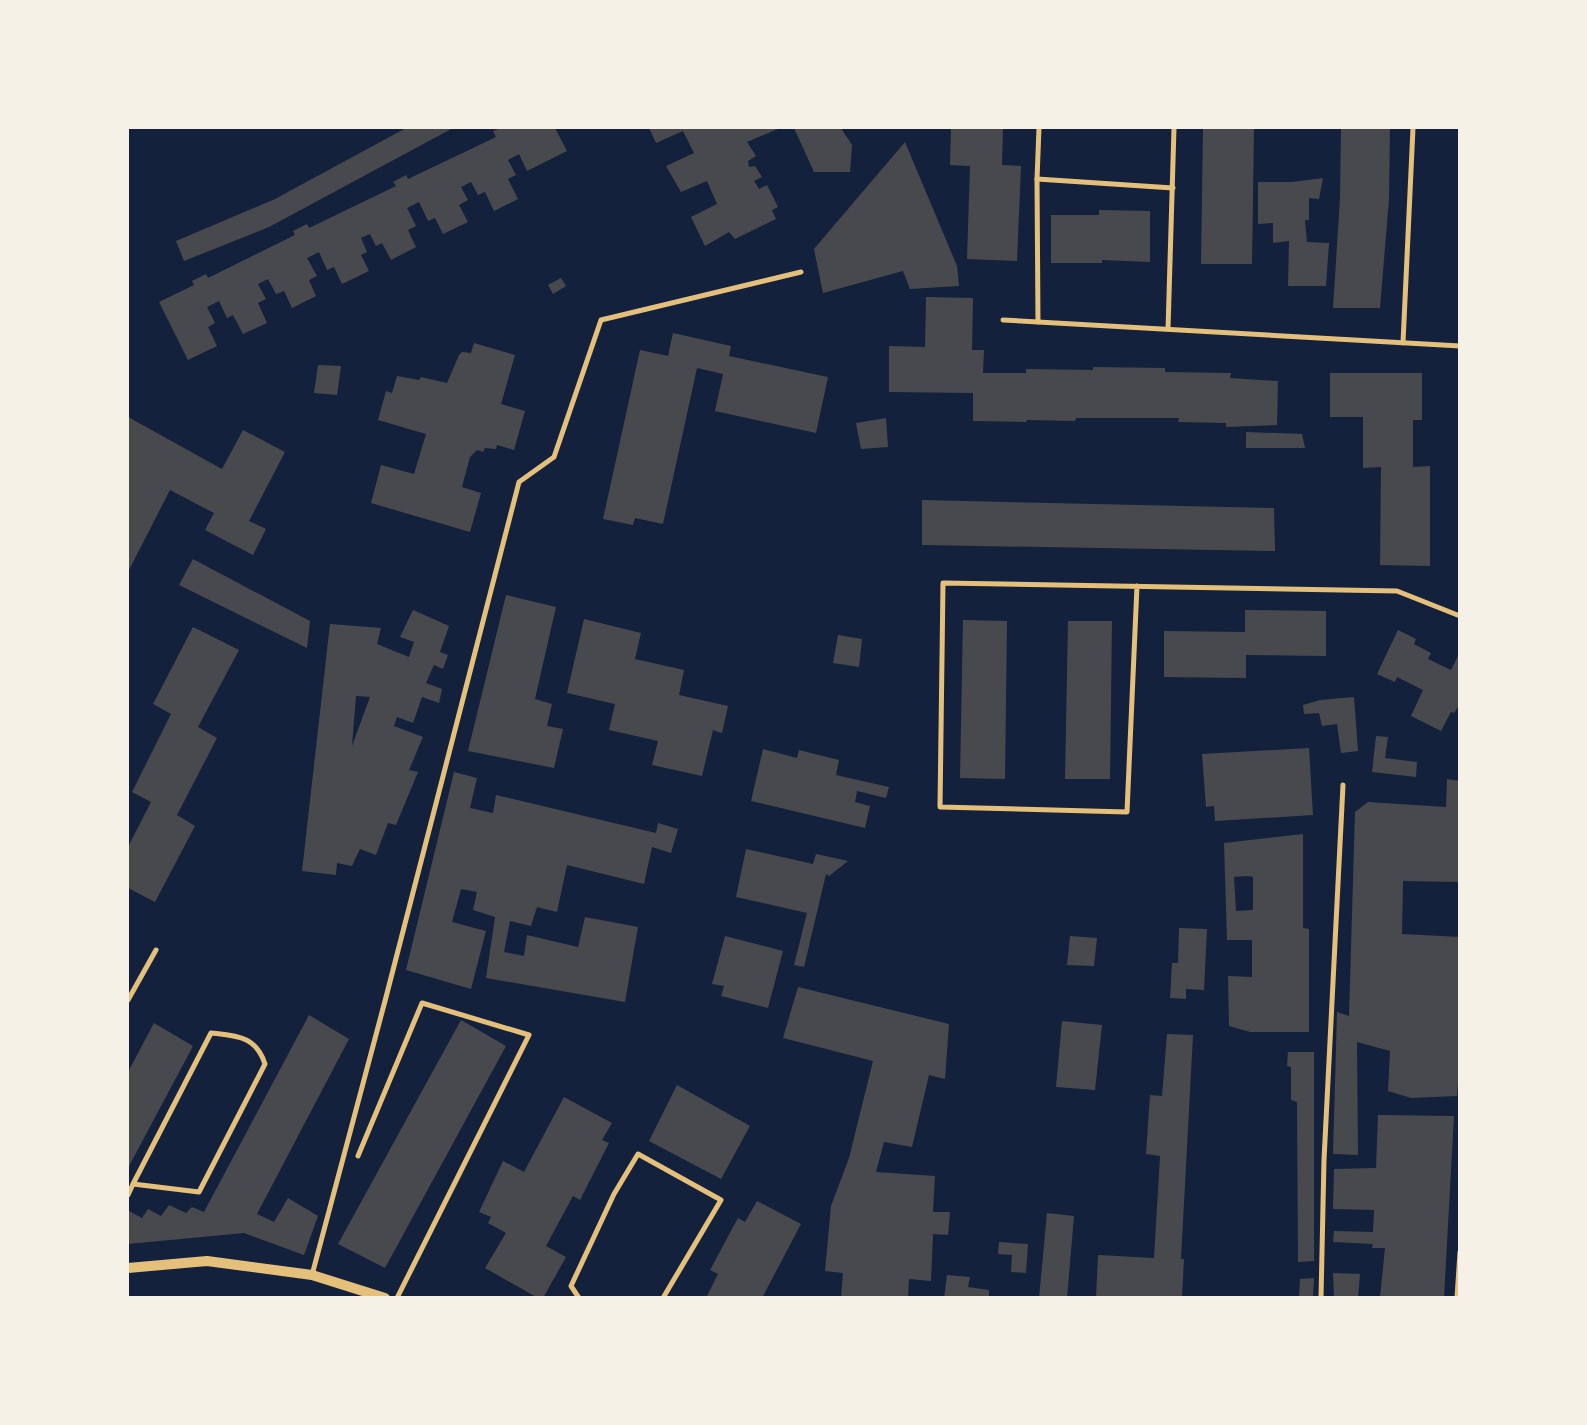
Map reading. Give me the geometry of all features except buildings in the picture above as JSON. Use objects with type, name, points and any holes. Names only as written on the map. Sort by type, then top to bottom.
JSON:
[{"type":"main road","points":[[128,1268],[207,1261],[312,1275],[385,1298]]},
{"type":"street","points":[[1038,322],[1037,179],[1039,128]]},
{"type":"street","points":[[1168,330],[1174,128]]},
{"type":"street","points":[[1403,343],[1413,128]]},
{"type":"street","points":[[1037,179],[1172,188]]},
{"type":"street","points":[[312,1275],[383,1010],[519,482],[554,457],[600,320],[801,272]]},
{"type":"street","points":[[1003,320],[1460,346]]},
{"type":"street","points":[[1137,586],[1127,812],[940,807],[943,583],[1137,586],[1397,591],[1460,616]]},
{"type":"street","points":[[1321,1298],[1324,1160],[1343,785]]},
{"type":"street","points":[[128,1000],[156,950]]},
{"type":"street","points":[[358,1156],[422,1003],[528,1035],[397,1298]]},
{"type":"street","points":[[128,1194],[211,1033],[243,1037],[260,1050],[265,1064],[199,1192],[134,1184]]},
{"type":"street","points":[[579,1298],[571,1286],[614,1194],[638,1154],[722,1200],[663,1298]]},
{"type":"street","points":[[1456,1298],[1460,1252]]}]
